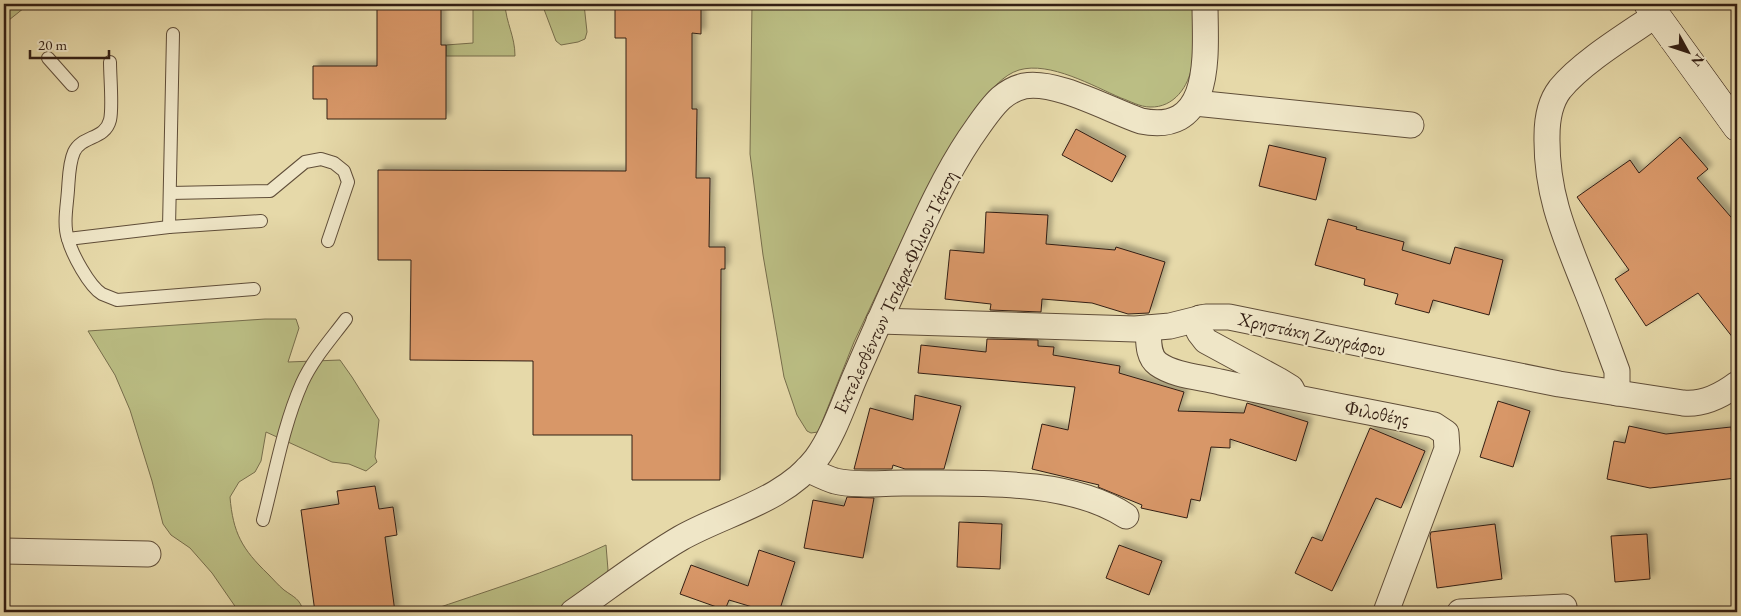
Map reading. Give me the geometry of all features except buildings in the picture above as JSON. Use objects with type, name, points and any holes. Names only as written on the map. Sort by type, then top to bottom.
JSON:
[{"type":"main road","points":[[1652,9],[1737,127]]},
{"type":"street","points":[[1205,4],[1203,79],[1199,96],[1195,103],[1411,125]]},
{"type":"street","points":[[1617,394],[1617,371],[1556,210],[1548,170],[1547,125],[1553,100],[1560,89],[1571,77],[1652,9]]},
{"type":"street","name":"Εκτελεσθέντων Τσιάρα-Φίλιου-Τάτση","points":[[573,612],[651,556],[713,521],[764,499],[787,486],[815,461],[829,438],[879,321],[951,169],[989,111],[1001,98],[1012,89],[1029,86],[1050,87],[1150,123],[1169,122],[1186,112],[1195,103]]},
{"type":"street","name":"Χρηστάκη Ζωγράφου","points":[[879,321],[1122,329],[1170,326],[1212,316],[1237,318],[1559,384],[1692,404],[1709,400],[1737,384]]},
{"type":"street","points":[[1200,318],[1199,332],[1206,341],[1290,388],[1294,393],[1293,397]]},
{"type":"street","name":"Φιλοθέης","points":[[1148,328],[1150,352],[1155,361],[1164,367],[1241,386],[1434,425],[1446,433],[1447,448],[1386,612]]},
{"type":"street","points":[[807,469],[836,481],[1001,485],[1043,488],[1092,499],[1126,516]]},
{"type":"street","points":[[4,552],[148,554]]},
{"type":"street","points":[[1460,612],[1564,607]]},
{"type":"lane","points":[[170,227],[173,34]]},
{"type":"lane","points":[[48,58],[72,85]]},
{"type":"lane","points":[[110,62],[110,119],[106,130],[96,137],[82,142],[75,150],[70,169],[66,219],[68,239],[76,258],[91,283],[101,294],[116,300],[254,289]]},
{"type":"lane","points":[[170,193],[270,191],[304,162],[321,159],[334,163],[344,170],[348,182],[328,241]]},
{"type":"lane","points":[[68,239],[170,227],[261,221]]},
{"type":"lane","points":[[263,520],[287,426],[302,382],[318,355],[346,319]]},
{"type":"green space","points":[[4,4],[29,4],[4,24]]},
{"type":"green space","points":[[473,4],[505,4],[514,42],[515,56],[446,56],[446,45],[473,43]]},
{"type":"green space","points":[[542,4],[584,4],[587,32],[585,39],[561,45],[556,41]]},
{"type":"green space","points":[[752,4],[1194,4],[1192,65],[1188,81],[1173,100],[1166,104],[1150,107],[1121,98],[1085,81],[1044,69],[1031,68],[1019,70],[1008,75],[998,83],[982,102],[910,223],[854,342],[818,432],[811,433],[807,431],[797,415],[784,377],[763,255],[750,154]]},
{"type":"green space","points":[[265,319],[296,319],[299,328],[288,362],[340,360],[379,420],[375,457],[377,462],[366,471],[349,464],[332,462],[266,432],[261,461],[255,472],[239,482],[230,497],[236,531],[245,548],[284,590],[298,601],[304,612],[239,612],[212,573],[190,548],[171,535],[163,524],[130,410],[115,375],[88,331]]},
{"type":"green space","points":[[606,545],[608,570],[605,578],[577,600],[557,612],[426,612],[539,573]]}]
